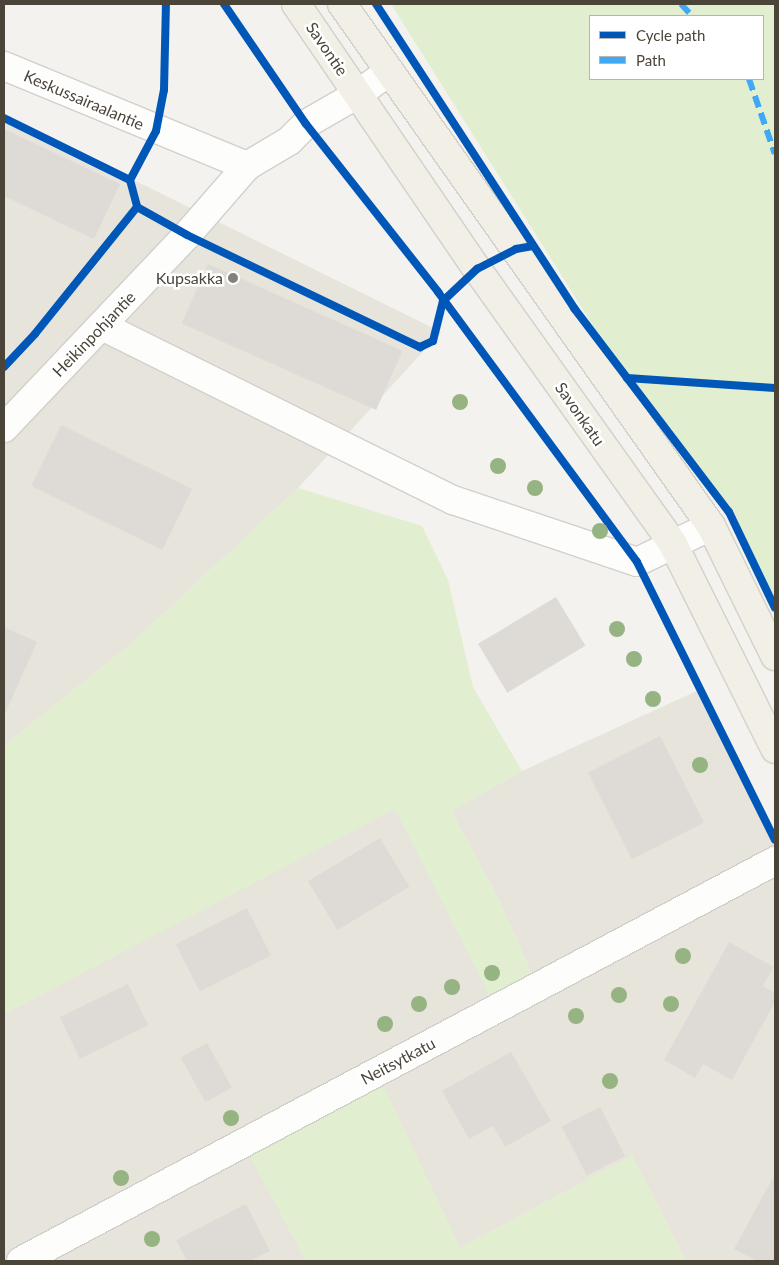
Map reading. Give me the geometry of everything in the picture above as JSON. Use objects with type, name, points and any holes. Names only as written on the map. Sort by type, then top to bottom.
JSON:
[{"type":"main road","name":"Savontie","points":[[296,4],[358,94]]},
{"type":"main road","points":[[342,4],[711,526],[775,656]]},
{"type":"main road","name":"Savonkatu","points":[[358,94],[477,269],[673,544],[775,749]]},
{"type":"street","name":"Keskussairaalantie","points":[[4,66],[247,166]]},
{"type":"street","name":"Heikinpohjantie","points":[[4,428],[188,236],[247,166],[289,141],[306,124],[358,94],[390,71]]},
{"type":"street","points":[[102,326],[453,500],[637,562],[711,526]]},
{"type":"street","name":"Neitsytkatu","points":[[21,1261],[775,861]]},
{"type":"shaded area","points":[[4,120],[150,188],[441,332],[298,488],[132,643],[4,746]]},
{"type":"shaded area","points":[[701,689],[775,838],[775,1261],[686,1261],[632,1156],[460,1248],[376,1072],[244,1143],[306,1261],[4,1261],[4,1014],[395,808],[496,1008],[537,985],[498,898],[451,811],[522,771]]},
{"type":"green space","points":[[391,4],[775,4],[775,608],[729,512],[626,378]]},
{"type":"green space","points":[[298,488],[422,526],[448,580],[473,687],[522,771],[451,811],[498,898],[537,985],[496,1009],[395,809],[4,1014],[4,746],[132,643]]},
{"type":"green space","points":[[377,1072],[460,1248],[632,1156],[686,1261],[306,1261],[243,1143]]},
{"type":"building","points":[[4,129],[120,184],[94,239],[4,196]]},
{"type":"building","points":[[208,264],[403,351],[376,410],[182,323]]},
{"type":"building","points":[[61,425],[192,489],[162,550],[31,486]]},
{"type":"building","points":[[556,597],[585,646],[507,693],[478,644]]},
{"type":"building","points":[[4,627],[37,642],[4,716]]},
{"type":"building","points":[[660,736],[704,822],[632,859],[588,773]]},
{"type":"building","points":[[380,838],[409,887],[337,930],[308,881]]},
{"type":"building","points":[[247,908],[271,955],[200,992],[176,944]]},
{"type":"building","points":[[729,942],[774,967],[763,986],[775,993],[775,1002],[732,1080],[703,1064],[695,1078],[664,1060]]},
{"type":"building","points":[[128,984],[148,1025],[80,1059],[60,1017]]},
{"type":"building","points":[[207,1043],[232,1088],[205,1102],[181,1058]]},
{"type":"building","points":[[511,1052],[551,1121],[505,1147],[493,1126],[469,1139],[442,1091]]},
{"type":"building","points":[[600,1107],[625,1156],[587,1176],[562,1127]]},
{"type":"building","points":[[775,1174],[775,1261],[757,1261],[734,1249]]},
{"type":"building","points":[[246,1204],[270,1251],[250,1261],[187,1261],[176,1240]]},
{"type":"marked path","points":[[681,4],[691,15]]},
{"type":"marked path","points":[[749,80],[775,154]]},
{"type":"cycle path","points":[[130,180],[156,131],[164,90],[166,4]]},
{"type":"cycle path","points":[[224,4],[306,124],[438,292],[637,562],[775,840]]},
{"type":"cycle path","points":[[376,4],[574,308],[729,512],[775,608]]},
{"type":"cycle path","points":[[4,118],[130,180],[137,207],[35,334],[4,367]]},
{"type":"cycle path","points":[[137,207],[187,235],[420,347],[433,341],[443,301],[477,269],[516,249],[533,246]]},
{"type":"cycle path","points":[[627,378],[775,388]]},
{"type":"place","name":"Kupsakka","points":[[233,278]]}]
